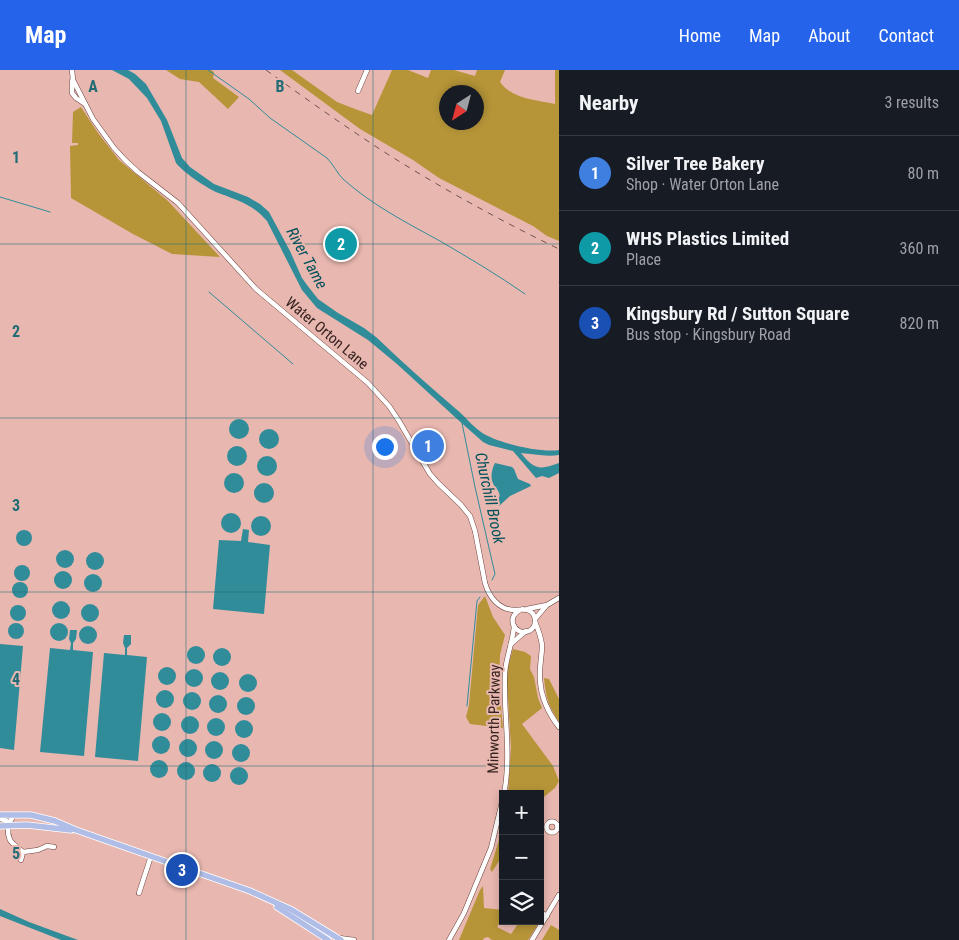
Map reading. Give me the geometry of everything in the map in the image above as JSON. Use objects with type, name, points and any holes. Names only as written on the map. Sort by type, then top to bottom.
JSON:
[{"type":"main road","points":[[27,825],[31,820],[31,815]]},
{"type":"main road","points":[[31,815],[37,823],[65,829]]},
{"type":"main road","points":[[0,817],[31,815],[55,821],[250,890],[292,910],[337,939]]},
{"type":"main road","points":[[0,826],[9,824],[76,830]]},
{"type":"main road","points":[[250,890],[295,917],[328,940]]},
{"type":"street","points":[[358,91],[367,70]]},
{"type":"street","name":"Water Orton Lane","points":[[72,75],[86,105],[102,132],[125,160],[178,203],[256,288],[368,383],[389,406],[430,474],[470,516],[475,531],[487,590],[498,604],[505,608],[513,624]]},
{"type":"street","points":[[355,83],[360,85]]},
{"type":"street","points":[[528,631],[547,606],[559,598]]},
{"type":"street","points":[[505,608],[513,610],[547,606]]},
{"type":"street","points":[[540,634],[535,631],[522,632],[518,630],[513,624],[514,614],[518,610],[524,609],[534,615],[540,634],[542,645],[540,682],[542,693],[552,717],[559,727]]},
{"type":"street","name":"Minworth Parkway","points":[[505,790],[508,750],[505,671],[511,645],[513,624]]},
{"type":"street","name":"Minworth Parkway","points":[[511,645],[528,631]]},
{"type":"street","points":[[14,815],[9,824],[9,838],[23,852],[38,850],[48,846],[54,847]]},
{"type":"street","points":[[449,939],[464,913],[491,848],[499,815]]},
{"type":"street","points":[[0,817],[9,824]]},
{"type":"street","points":[[21,860],[23,852]]},
{"type":"street","points":[[139,893],[152,856]]},
{"type":"street","points":[[532,940],[559,895]]},
{"type":"street","points":[[337,939],[354,940]]},
{"type":"shaded area","points":[[166,70],[211,70],[214,72],[213,78],[239,97],[228,109],[199,82],[180,79]]},
{"type":"shaded area","points":[[280,70],[292,70],[337,102],[372,115],[392,70],[408,70],[428,78],[431,70],[454,70],[475,76],[477,70],[505,70],[500,82],[505,88],[525,98],[555,104],[555,70],[559,70],[559,241],[439,178],[413,160],[360,129]]},
{"type":"shaded area","points":[[81,107],[119,160],[168,201],[220,257],[172,254],[71,198],[70,146],[78,145],[78,143],[72,143],[73,112]]},
{"type":"shaded area","points":[[485,596],[493,617],[505,635],[500,655],[499,686],[503,728],[470,724],[466,717],[469,705],[478,605]]},
{"type":"shaded area","points":[[513,649],[525,652],[531,656],[530,669],[542,708],[522,724],[553,766],[559,781],[555,788],[544,797],[544,790],[508,790],[511,747],[507,670]]},
{"type":"shaded area","points":[[544,678],[549,679],[559,699],[559,722],[548,701]]},
{"type":"shaded area","points":[[499,840],[499,861],[492,872],[490,869]]},
{"type":"shaded area","points":[[483,886],[484,908],[499,910],[499,924],[497,927],[511,934],[517,925],[537,925],[528,940],[492,940],[488,937],[483,940],[459,940]]},
{"type":"shaded area","points":[[551,925],[559,930],[559,940],[542,940]]},
{"type":"water","points":[[112,70],[128,70],[146,84],[167,120],[182,158],[190,167],[214,184],[248,197],[269,212],[302,278],[318,299],[376,337],[481,432],[497,440],[519,446],[551,451],[559,450],[559,455],[554,456],[521,453],[530,463],[538,467],[547,467],[559,463],[559,473],[549,478],[542,476],[536,478],[513,451],[483,442],[368,340],[317,308],[302,290],[267,221],[251,207],[210,189],[180,167],[176,163],[161,121],[147,98],[129,79]]},
{"type":"water","points":[[235,419],[243,419],[249,425],[249,433],[243,439],[235,439],[229,433],[229,425]]},
{"type":"water","points":[[265,429],[273,429],[279,435],[279,443],[273,449],[265,449],[259,443],[259,435]]},
{"type":"water","points":[[233,446],[241,446],[247,452],[247,460],[241,466],[233,466],[227,460],[227,452]]},
{"type":"water","points":[[263,456],[271,456],[277,462],[277,470],[271,476],[263,476],[257,470],[257,462]]},
{"type":"water","points":[[495,463],[512,467],[518,479],[531,486],[510,496],[499,506],[496,504],[499,497],[498,490],[492,478],[492,470]]},
{"type":"water","points":[[230,473],[238,473],[244,479],[244,487],[238,493],[230,493],[224,487],[224,479]]},
{"type":"water","points":[[260,483],[268,483],[274,489],[274,497],[268,503],[260,503],[254,497],[254,489]]},
{"type":"water","points":[[227,513],[235,513],[241,519],[241,527],[235,533],[227,533],[221,527],[221,519]]},
{"type":"water","points":[[257,516],[265,516],[271,522],[271,530],[265,536],[257,536],[251,530],[251,522]]},
{"type":"water","points":[[243,529],[249,530],[248,542],[270,545],[264,614],[213,609],[219,540],[241,541]]},
{"type":"water","points":[[24,530],[30,532],[32,538],[30,544],[24,546],[18,544],[16,538],[18,532]]},
{"type":"water","points":[[65,550],[71,553],[74,559],[71,565],[65,568],[59,565],[56,559],[59,553]]},
{"type":"water","points":[[95,552],[101,555],[104,561],[101,567],[95,570],[89,567],[86,561],[89,555]]},
{"type":"water","points":[[22,565],[28,567],[30,573],[28,579],[22,581],[16,579],[14,573],[16,567]]},
{"type":"water","points":[[63,571],[69,574],[72,580],[69,586],[63,589],[57,586],[54,580],[57,574]]},
{"type":"water","points":[[93,574],[99,577],[102,583],[99,589],[93,592],[87,589],[84,583],[87,577]]},
{"type":"water","points":[[20,582],[26,584],[28,590],[26,596],[20,598],[14,596],[12,590],[14,584]]},
{"type":"water","points":[[61,601],[67,604],[70,610],[67,616],[61,619],[55,616],[52,610],[55,604]]},
{"type":"water","points":[[90,604],[96,607],[99,613],[96,619],[90,622],[84,619],[81,613],[84,607]]},
{"type":"water","points":[[18,605],[24,607],[26,613],[24,619],[18,621],[12,619],[10,613],[12,607]]},
{"type":"water","points":[[16,623],[22,625],[24,631],[22,637],[16,639],[10,637],[8,631],[10,625]]},
{"type":"water","points":[[59,623],[65,626],[68,632],[65,638],[59,641],[53,638],[50,632],[53,626]]},
{"type":"water","points":[[88,626],[94,629],[97,635],[94,641],[88,644],[82,641],[79,635],[82,629]]},
{"type":"water","points":[[70,630],[77,630],[73,650],[93,652],[84,756],[40,752],[50,648],[70,650]]},
{"type":"water","points":[[124,635],[131,635],[131,644],[127,648],[127,655],[147,657],[138,761],[95,757],[104,653],[125,655]]},
{"type":"water","points":[[0,644],[23,646],[14,750],[0,748]]},
{"type":"water","points":[[196,646],[202,649],[205,655],[202,661],[196,664],[190,661],[187,655],[190,649]]},
{"type":"water","points":[[222,648],[228,651],[231,657],[228,663],[222,666],[216,663],[213,657],[216,651]]},
{"type":"water","points":[[167,667],[173,670],[176,676],[173,682],[167,685],[161,682],[158,676],[161,670]]},
{"type":"water","points":[[194,669],[200,672],[203,678],[200,684],[194,687],[188,684],[185,678],[188,672]]},
{"type":"water","points":[[220,672],[226,675],[229,681],[226,687],[220,690],[214,687],[211,681],[214,675]]},
{"type":"water","points":[[248,674],[254,677],[257,683],[254,689],[248,692],[242,689],[239,683],[242,677]]},
{"type":"water","points":[[165,690],[171,693],[174,699],[171,705],[165,708],[159,705],[156,699],[159,693]]},
{"type":"water","points":[[192,692],[198,695],[201,701],[198,707],[192,710],[186,707],[183,701],[186,695]]},
{"type":"water","points":[[218,695],[224,698],[227,704],[224,710],[218,713],[212,710],[209,704],[212,698]]},
{"type":"water","points":[[246,697],[252,700],[255,706],[252,712],[246,715],[240,712],[237,706],[240,700]]},
{"type":"water","points":[[162,713],[168,716],[171,722],[168,728],[162,731],[156,728],[153,722],[156,716]]},
{"type":"water","points":[[190,716],[196,719],[199,725],[196,731],[190,734],[184,731],[181,725],[184,719]]},
{"type":"water","points":[[216,718],[222,721],[225,727],[222,733],[216,736],[210,733],[207,727],[210,721]]},
{"type":"water","points":[[244,720],[250,723],[253,729],[250,735],[244,738],[238,735],[235,729],[238,723]]},
{"type":"water","points":[[161,736],[167,739],[170,745],[167,751],[161,754],[155,751],[152,745],[155,739]]},
{"type":"water","points":[[188,739],[194,742],[197,748],[194,754],[188,757],[182,754],[179,748],[182,742]]},
{"type":"water","points":[[214,741],[220,744],[223,750],[220,756],[214,759],[208,756],[205,750],[208,744]]},
{"type":"water","points":[[241,744],[247,747],[250,753],[247,759],[241,762],[235,759],[232,753],[235,747]]},
{"type":"water","points":[[159,760],[165,763],[168,769],[165,775],[159,778],[153,775],[150,769],[153,763]]},
{"type":"water","points":[[186,762],[192,765],[195,771],[192,777],[186,780],[180,777],[177,771],[180,765]]},
{"type":"water","points":[[212,764],[218,767],[221,773],[218,779],[212,782],[206,779],[203,773],[206,767]]},
{"type":"water","points":[[239,767],[245,770],[248,776],[245,782],[239,785],[233,782],[230,776],[233,770]]},
{"type":"water","points":[[0,909],[78,940],[61,940],[0,916]]},
{"type":"waterway","points":[[208,70],[249,99],[270,118],[327,158],[343,179],[366,197],[525,294]]},
{"type":"waterway","points":[[0,197],[50,212]]},
{"type":"waterway","points":[[209,292],[293,364]]},
{"type":"waterway","name":"Churchill Brook","points":[[462,423],[495,574],[492,580]]},
{"type":"waterway","name":"Churchill Brook","points":[[467,706],[477,601],[480,597]]},
{"type":"railway","points":[[266,70],[342,124],[409,168],[472,204],[559,249]]},
{"type":"place","name":"WHS Plastics Limited","points":[[341,244]]},
{"type":"place","name":"Silver Tree Bakery","points":[[428,446]]},
{"type":"place","name":"Kingsbury Rd / Sutton Square","points":[[182,870]]},
{"type":"water label","name":"River Tame","points":[[307,258]]}]
